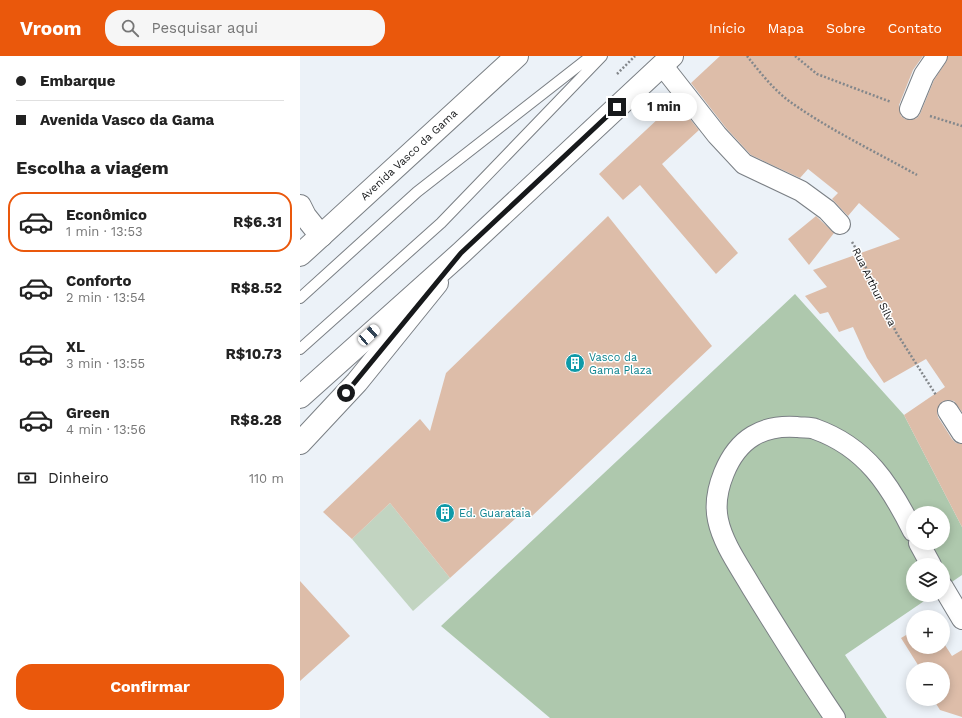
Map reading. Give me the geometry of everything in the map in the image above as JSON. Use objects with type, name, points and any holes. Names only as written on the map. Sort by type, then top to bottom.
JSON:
[{"type":"main road","name":"Avenida Vasco da Gama","points":[[300,255],[517,56]]},
{"type":"main road","points":[[300,397],[461,253],[667,61]]},
{"type":"main road","points":[[300,206],[305,216],[321,236]]},
{"type":"main road","points":[[300,443],[357,382],[461,253]]},
{"type":"street","points":[[910,109],[924,75],[937,56]]},
{"type":"street","points":[[667,61],[717,135],[740,160],[756,170],[807,195],[827,210],[840,224]]},
{"type":"street","points":[[948,411],[962,433]]},
{"type":"street","points":[[835,718],[786,645],[728,545],[718,520],[718,490],[731,457],[753,436],[781,426],[814,428],[846,444],[871,464],[894,494],[906,517]]},
{"type":"street","points":[[950,599],[962,619]]},
{"type":"lane","points":[[300,298],[417,192],[591,56]]},
{"type":"lane","points":[[300,348],[441,223],[602,56]]},
{"type":"path","points":[[747,56],[762,74],[788,100],[852,139],[917,175]]},
{"type":"path","points":[[795,56],[817,74],[910,109],[962,126]]},
{"type":"path","name":"Rua Arthur Silva","points":[[840,224],[862,257],[896,332],[914,363],[948,411]]},
{"type":"green space","points":[[795,294],[904,415],[962,527],[962,575],[950,583],[950,558],[906,558],[906,602],[923,602],[911,610],[906,610],[906,613],[845,655],[887,718],[550,718],[441,626]]},
{"type":"green space","points":[[390,503],[450,578],[413,611],[352,539]]},
{"type":"building","points":[[720,56],[923,56],[913,70],[899,105],[901,116],[905,119],[911,120],[917,118],[920,114],[934,80],[946,62],[948,56],[962,56],[962,412],[954,401],[948,400],[942,402],[937,411],[938,417],[952,439],[956,443],[962,444],[962,527],[904,415],[945,387],[926,359],[884,383],[867,358],[853,327],[839,332],[828,312],[820,314],[805,296],[827,287],[813,270],[900,239],[859,203],[848,216],[832,199],[838,193],[808,169],[800,178],[751,155],[726,128],[691,83]]},
{"type":"building","points":[[676,102],[699,130],[662,164],[738,253],[716,274],[640,185],[623,200],[599,174]]},
{"type":"building","name":"Vasco da Gama Plaza","points":[[608,216],[712,346],[532,516],[526,509],[450,578],[390,503],[352,539],[323,512],[420,419],[430,431],[446,373]]},
{"type":"building","points":[[816,216],[834,233],[809,265],[788,239]]},
{"type":"building","points":[[300,581],[350,636],[300,681]]},
{"type":"building","points":[[906,635],[906,646],[901,638]]},
{"type":"building","points":[[962,650],[962,717],[940,710],[937,706],[950,706],[950,662],[916,662],[911,654],[950,653],[952,656]]},
{"type":"place","name":"Vasco da Gama Plaza","points":[[575,363]]},
{"type":"place","name":"Ed. Guarataia","points":[[445,513]]},
{"type":"route","points":[[346,393],[357,382],[461,253],[617,107]]}]
